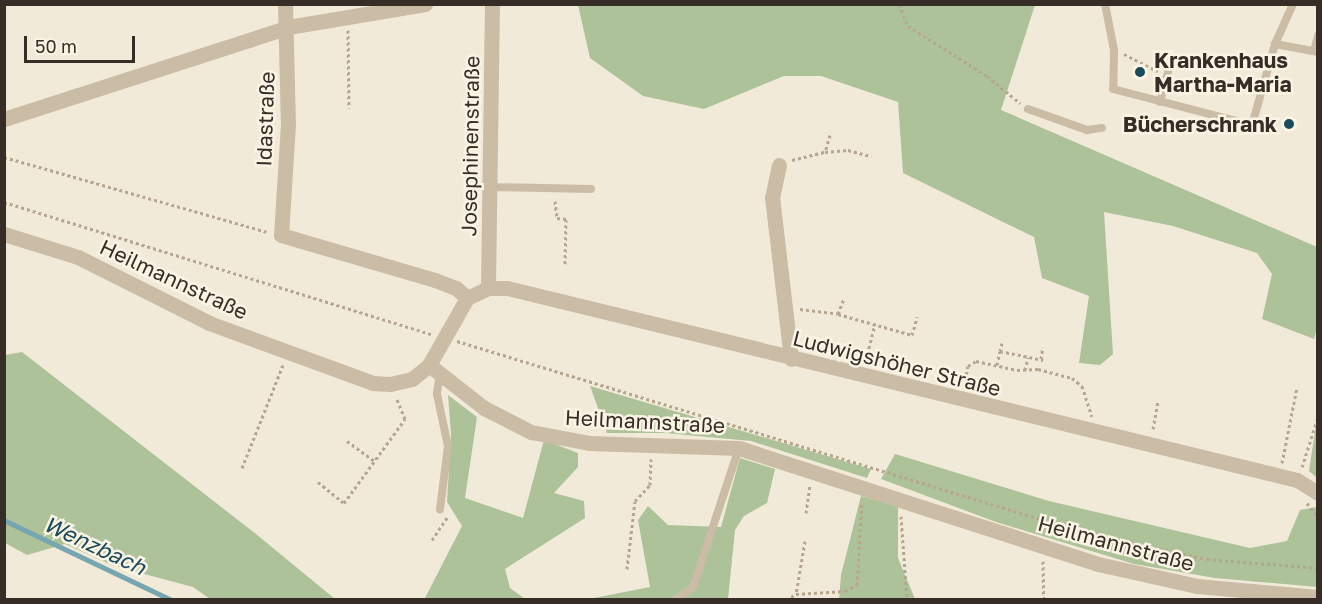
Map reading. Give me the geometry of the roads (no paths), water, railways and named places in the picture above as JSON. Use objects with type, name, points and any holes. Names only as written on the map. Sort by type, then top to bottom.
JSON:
[{"type":"street","name":"Idastraße","points":[[285,4],[288,27],[288,124],[280,236],[435,280],[456,288],[466,298]]},
{"type":"street","points":[[4,119],[288,27],[393,7],[425,4]]},
{"type":"street","name":"Josephinenstraße","points":[[488,288],[492,4]]},
{"type":"street","points":[[779,165],[772,197],[791,359]]},
{"type":"street","name":"Heilmannstraße","points":[[4,234],[78,257],[209,323],[354,378],[390,384],[412,379],[435,369],[484,408],[531,432],[589,443],[739,448],[1098,564],[1197,586],[1317,597]]},
{"type":"street","name":"Ludwigshöher Straße","points":[[466,298],[488,288],[507,288],[1095,433],[1297,480],[1317,493]]},
{"type":"street","points":[[435,369],[466,298]]},
{"type":"lane","points":[[1105,4],[1114,50],[1113,89],[1252,125],[1275,44],[1293,4]]},
{"type":"lane","points":[[1275,44],[1316,52],[1317,36]]},
{"type":"lane","points":[[1160,102],[1170,65]]},
{"type":"lane","points":[[1028,109],[1087,130],[1102,128]]},
{"type":"lane","points":[[490,187],[591,189]]},
{"type":"lane","points":[[435,369],[437,394],[448,446],[440,509]]},
{"type":"lane","points":[[675,600],[693,587],[739,448]]},
{"type":"waterway","name":"Wenzbach","points":[[4,520],[172,600]]},
{"type":"place","name":"Krankenhaus Martha-Maria","points":[[1140,72]]},
{"type":"place","name":"Bücherschrank","points":[[1289,124]]}]
